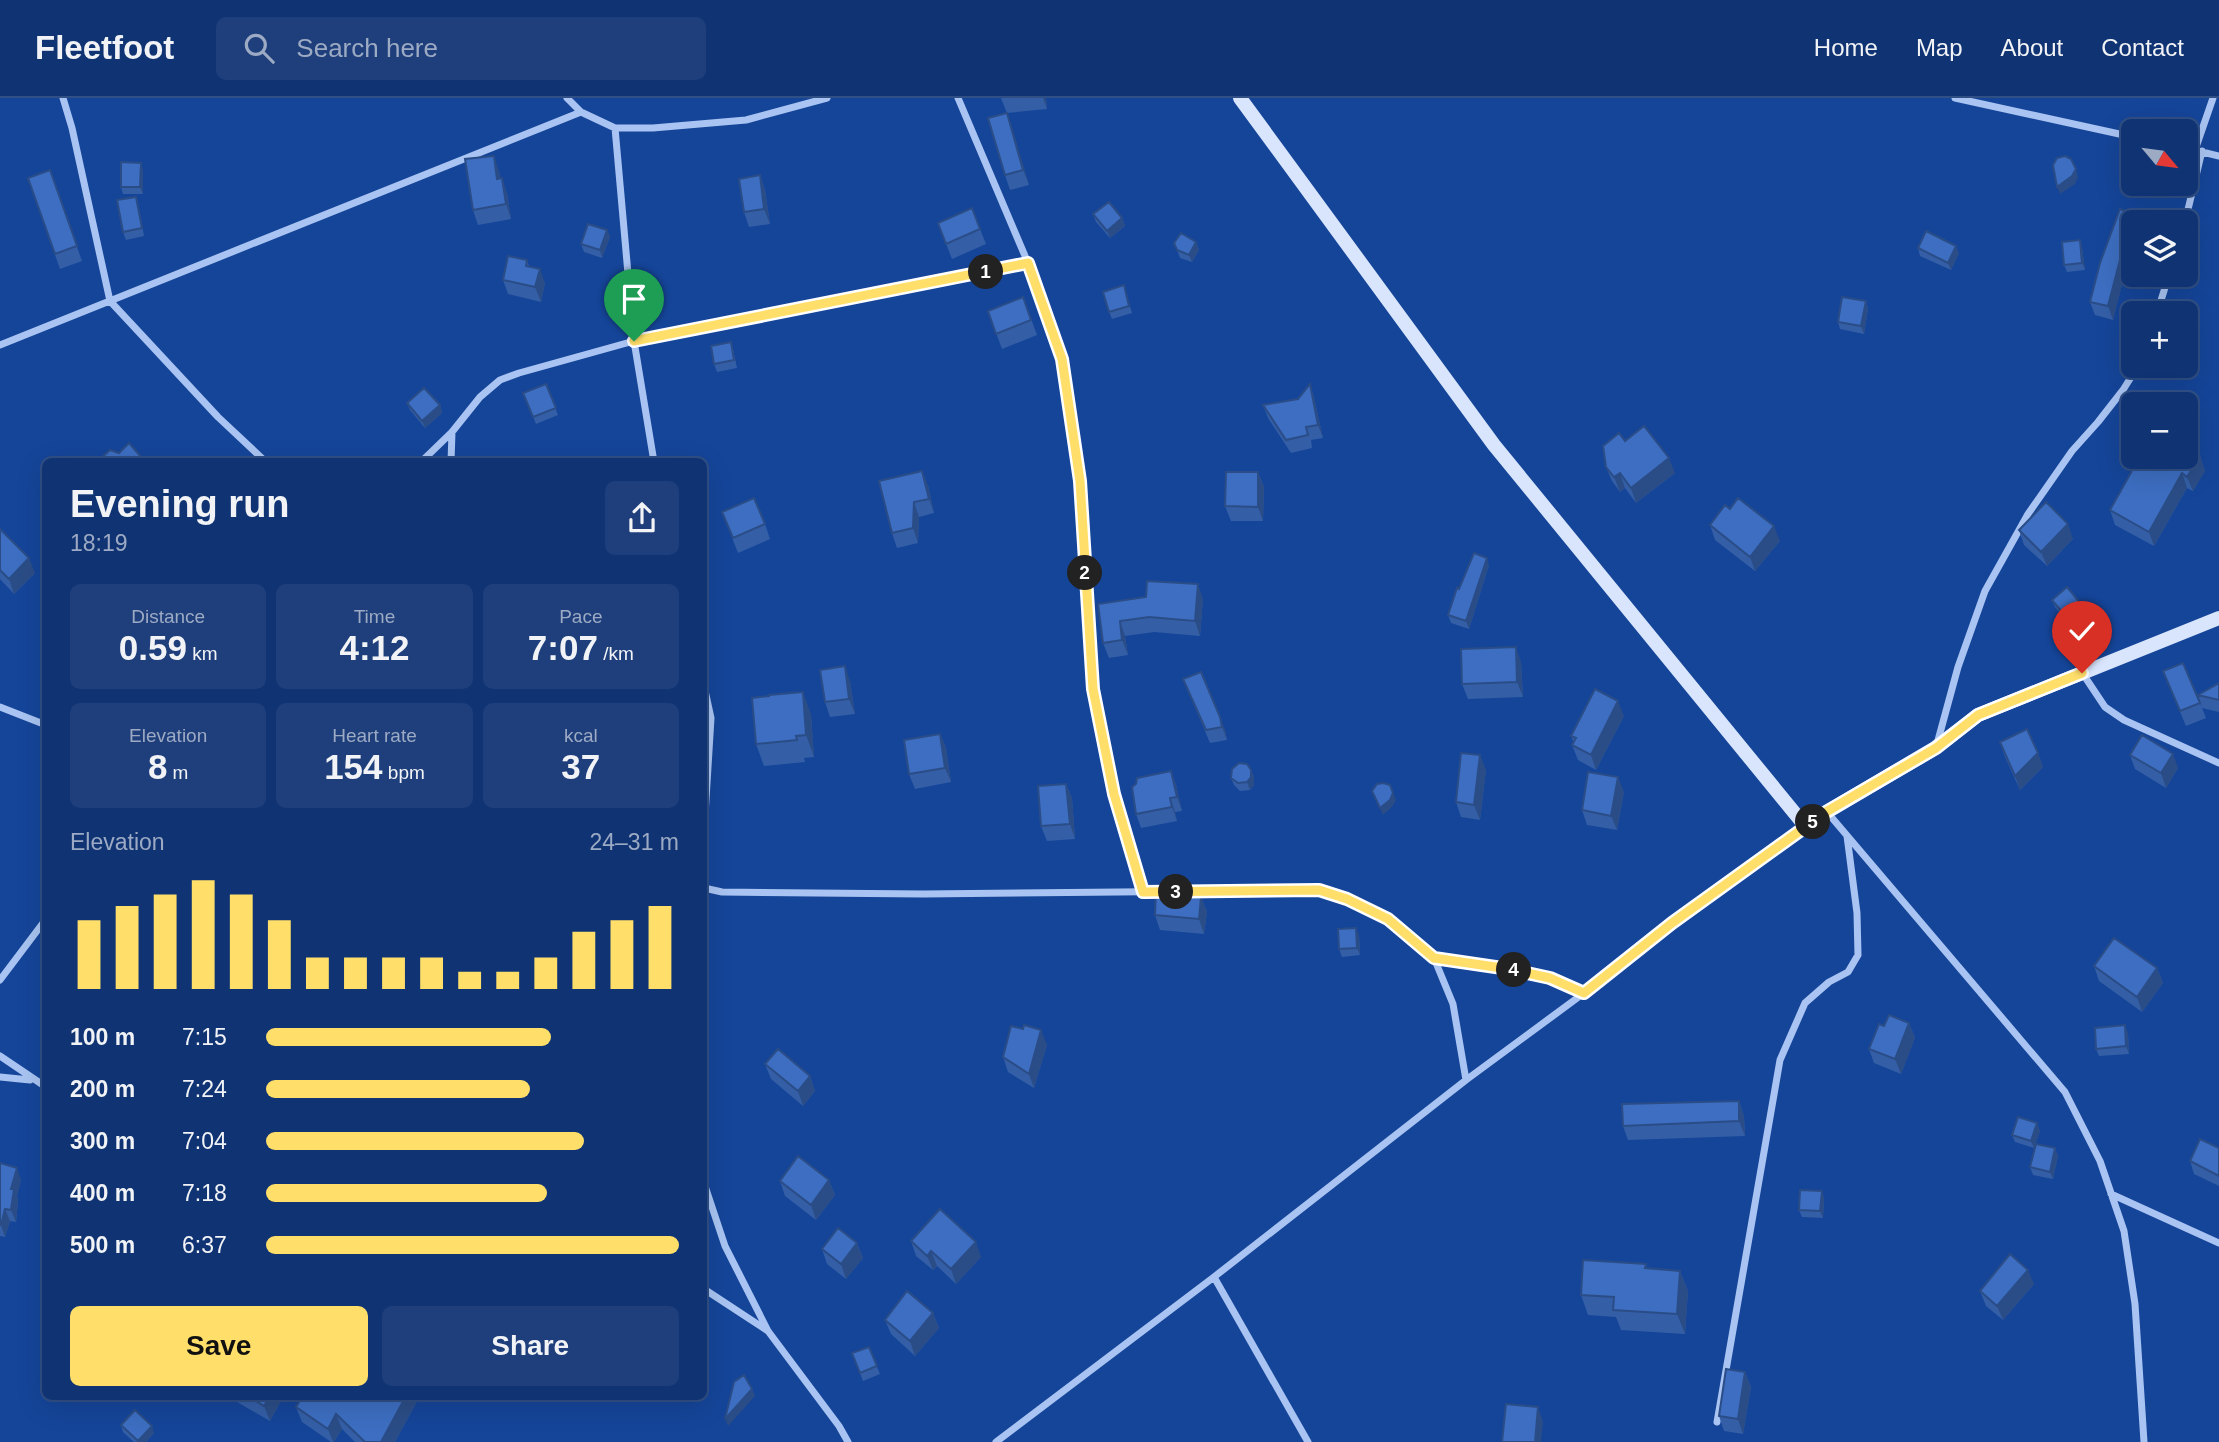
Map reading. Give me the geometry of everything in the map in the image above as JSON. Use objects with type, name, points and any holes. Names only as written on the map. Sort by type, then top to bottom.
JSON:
[{"type":"street","points":[[63,98],[110,301],[218,417],[262,458]]},
{"type":"street","points":[[567,98],[581,112],[615,128],[746,120],[827,98]]},
{"type":"street","points":[[958,98],[1028,263],[1062,359],[1080,481],[1093,689],[1114,794],[1143,892]]},
{"type":"street","points":[[1240,98],[1494,445],[1806,827]]},
{"type":"street","points":[[1955,98],[2121,134]]},
{"type":"street","points":[[2213,98],[2198,151],[2219,156]]},
{"type":"street","points":[[0,345],[581,112]]},
{"type":"street","points":[[615,128],[634,341],[653,458]]},
{"type":"street","points":[[425,458],[452,432],[480,397],[500,380],[519,373],[634,341],[1028,263]]},
{"type":"street","points":[[1936,748],[1958,667],[1984,591],[2028,514],[2071,451],[2098,422],[2130,378]]},
{"type":"street","points":[[450,458],[452,432]]},
{"type":"street","points":[[996,1442],[1672,923],[1826,812],[1936,748],[1978,715],[2219,618]]},
{"type":"street","points":[[2082,673],[2105,707],[2124,720],[2219,763]]},
{"type":"street","points":[[707,700],[711,718],[707,783]]},
{"type":"street","points":[[0,707],[42,723]]},
{"type":"street","points":[[1826,812],[2065,1092],[2100,1161],[2124,1231],[2135,1304],[2144,1442]]},
{"type":"street","points":[[1717,1422],[1780,1060],[1805,1003],[1829,982],[1848,972],[1858,955],[1857,913],[1847,835]]},
{"type":"street","points":[[707,889],[722,892],[883,894],[1319,890],[1347,899],[1388,919],[1434,958],[1453,1004],[1466,1080]]},
{"type":"street","points":[[0,981],[42,924]]},
{"type":"street","points":[[1434,958],[1550,978],[1584,993]]},
{"type":"street","points":[[0,1056],[42,1085]]},
{"type":"street","points":[[0,1077],[35,1081]]},
{"type":"street","points":[[707,1192],[725,1246],[768,1331],[848,1442]]},
{"type":"street","points":[[2111,1194],[2219,1243]]},
{"type":"street","points":[[1214,1277],[1308,1442]]},
{"type":"street","points":[[707,1291],[768,1331]]},
{"type":"building","points":[[1007,113],[1023,170],[1005,175],[988,118]]},
{"type":"building","points":[[494,156],[497,179],[502,178],[506,204],[473,210],[465,159]]},
{"type":"building","points":[[2065,156],[2071,159],[2076,169],[2072,176],[2057,187],[2053,165],[2057,158]]},
{"type":"building","points":[[121,162],[141,163],[140,187],[121,187]]},
{"type":"building","points":[[50,170],[77,246],[55,254],[28,178]]},
{"type":"building","points":[[760,175],[764,209],[744,212],[739,179]]},
{"type":"building","points":[[136,197],[142,228],[123,232],[117,200]]},
{"type":"building","points":[[1109,202],[1122,218],[1107,231],[1093,214]]},
{"type":"building","points":[[972,208],[980,229],[946,244],[938,223]]},
{"type":"building","points":[[2120,209],[2122,210],[2121,256],[2108,306],[2090,302],[2100,263]]},
{"type":"building","points":[[588,224],[607,230],[600,250],[581,244]]},
{"type":"building","points":[[1926,231],[1956,246],[1948,263],[1918,248]]},
{"type":"building","points":[[1181,233],[1196,242],[1189,255],[1177,250],[1174,243]]},
{"type":"building","points":[[2080,240],[2082,263],[2064,265],[2062,242]]},
{"type":"building","points":[[508,256],[527,260],[526,266],[540,269],[535,287],[503,280]]},
{"type":"building","points":[[1124,285],[1129,306],[1109,312],[1103,292]]},
{"type":"building","points":[[1023,297],[1031,320],[996,334],[988,311]]},
{"type":"building","points":[[1842,297],[1866,301],[1861,326],[1838,322]]},
{"type":"building","points":[[731,342],[734,360],[714,364],[711,346]]},
{"type":"building","points":[[546,384],[556,408],[533,417],[523,393]]},
{"type":"building","points":[[1310,384],[1318,425],[1306,427],[1308,435],[1286,440],[1263,405],[1298,399]]},
{"type":"building","points":[[424,388],[440,405],[422,421],[407,403]]},
{"type":"building","points":[[1644,426],[1669,458],[1631,488],[1620,473],[1614,477],[1606,467],[1603,446],[1619,433],[1625,441]]},
{"type":"building","points":[[129,443],[142,458],[101,458],[110,450],[119,453]]},
{"type":"building","points":[[2133,469],[2192,469],[2187,477],[2182,473],[2149,532],[2110,510]]},
{"type":"building","points":[[922,471],[929,499],[914,502],[913,528],[892,533],[879,481]]},
{"type":"building","points":[[1226,472],[1258,472],[1258,507],[1225,506]]},
{"type":"building","points":[[754,498],[765,524],[733,538],[722,512]]},
{"type":"building","points":[[1738,498],[1774,526],[1750,557],[1710,525],[1725,505],[1730,509]]},
{"type":"building","points":[[2046,502],[2068,524],[2041,552],[2019,530]]},
{"type":"building","points":[[0,529],[29,558],[9,579],[0,570]]},
{"type":"building","points":[[1474,553],[1487,558],[1466,621],[1448,615],[1457,588],[1459,589]]},
{"type":"building","points":[[1147,581],[1198,584],[1195,621],[1149,617],[1120,621],[1122,640],[1103,643],[1098,604],[1146,597]]},
{"type":"building","points":[[2067,587],[2081,604],[2066,617],[2052,600]]},
{"type":"building","points":[[1516,647],[1517,682],[1462,684],[1461,649]]},
{"type":"building","points":[[2183,663],[2200,703],[2180,711],[2163,671]]},
{"type":"building","points":[[845,666],[849,699],[825,702],[820,670]]},
{"type":"building","points":[[1201,672],[1222,727],[1206,730],[1183,679]]},
{"type":"building","points":[[2219,683],[2219,700],[2198,695]]},
{"type":"building","points":[[1595,689],[1618,701],[1591,755],[1572,745],[1576,738],[1571,736]]},
{"type":"building","points":[[803,692],[806,735],[796,736],[797,740],[756,744],[752,698]]},
{"type":"building","points":[[2027,729],[2038,753],[2015,776],[2000,742]]},
{"type":"building","points":[[940,734],[945,768],[909,774],[904,740]]},
{"type":"building","points":[[2142,735],[2173,754],[2161,773],[2130,755]]},
{"type":"building","points":[[1461,753],[1480,755],[1474,805],[1456,802]]},
{"type":"building","points":[[1239,763],[1247,764],[1251,770],[1251,777],[1247,782],[1238,783],[1231,778],[1232,769]]},
{"type":"building","points":[[1171,771],[1177,797],[1170,798],[1172,807],[1136,814],[1132,787],[1137,778]]},
{"type":"building","points":[[1588,772],[1618,777],[1611,816],[1582,810]]},
{"type":"building","points":[[1066,784],[1070,824],[1041,826],[1038,786]]},
{"type":"building","points":[[1377,784],[1390,785],[1393,793],[1390,800],[1380,808],[1372,791]]},
{"type":"building","points":[[1156,892],[1201,897],[1199,919],[1155,915]]},
{"type":"building","points":[[1356,928],[1357,948],[1339,949],[1338,929]]},
{"type":"building","points":[[2114,938],[2157,968],[2137,997],[2094,966]]},
{"type":"building","points":[[1889,1015],[1909,1023],[1895,1059],[1869,1049],[1879,1024],[1884,1026]]},
{"type":"building","points":[[1024,1025],[1041,1030],[1029,1074],[1003,1057],[1011,1026],[1023,1029]]},
{"type":"building","points":[[2125,1025],[2126,1046],[2096,1049],[2095,1028]]},
{"type":"building","points":[[778,1049],[810,1076],[798,1091],[765,1064]]},
{"type":"building","points":[[1739,1101],[1739,1121],[1623,1126],[1622,1104]]},
{"type":"building","points":[[2018,1117],[2037,1123],[2031,1141],[2012,1135]]},
{"type":"building","points":[[2200,1139],[2219,1148],[2219,1176],[2190,1161]]},
{"type":"building","points":[[2036,1144],[2055,1148],[2050,1172],[2030,1167]]},
{"type":"building","points":[[798,1156],[829,1180],[811,1205],[780,1181]]},
{"type":"building","points":[[0,1163],[17,1168],[11,1189],[14,1189],[11,1210],[5,1209],[1,1225],[0,1225]]},
{"type":"building","points":[[1800,1190],[1822,1191],[1820,1211],[1799,1210]]},
{"type":"building","points":[[940,1209],[976,1242],[951,1269],[931,1251],[927,1256],[911,1241]]},
{"type":"building","points":[[838,1228],[857,1243],[841,1264],[822,1249]]},
{"type":"building","points":[[2010,1254],[2028,1270],[1997,1306],[1980,1291]]},
{"type":"building","points":[[1583,1260],[1646,1264],[1645,1268],[1680,1271],[1677,1314],[1613,1310],[1614,1297],[1581,1295]]},
{"type":"building","points":[[907,1291],[933,1313],[910,1341],[885,1320]]},
{"type":"building","points":[[869,1347],[877,1366],[860,1373],[852,1353]]},
{"type":"building","points":[[1726,1369],[1745,1372],[1738,1419],[1719,1416]]},
{"type":"building","points":[[744,1375],[752,1389],[725,1419],[734,1382]]},
{"type":"building","points":[[254,1400],[268,1400],[264,1406]]},
{"type":"building","points":[[300,1400],[404,1400],[381,1442],[365,1442],[336,1414],[328,1429],[296,1407]]},
{"type":"building","points":[[1506,1404],[1538,1407],[1535,1442],[1502,1442]]},
{"type":"building","points":[[135,1410],[152,1426],[138,1441],[121,1425]]},
{"type":"route","points":[[634,341],[1028,263],[1062,359],[1080,481],[1093,689],[1114,794],[1143,892],[1319,890],[1347,899],[1388,919],[1434,958],[1550,978],[1584,993],[1672,923],[1826,812],[1936,748],[1978,715],[2082,673]]}]
